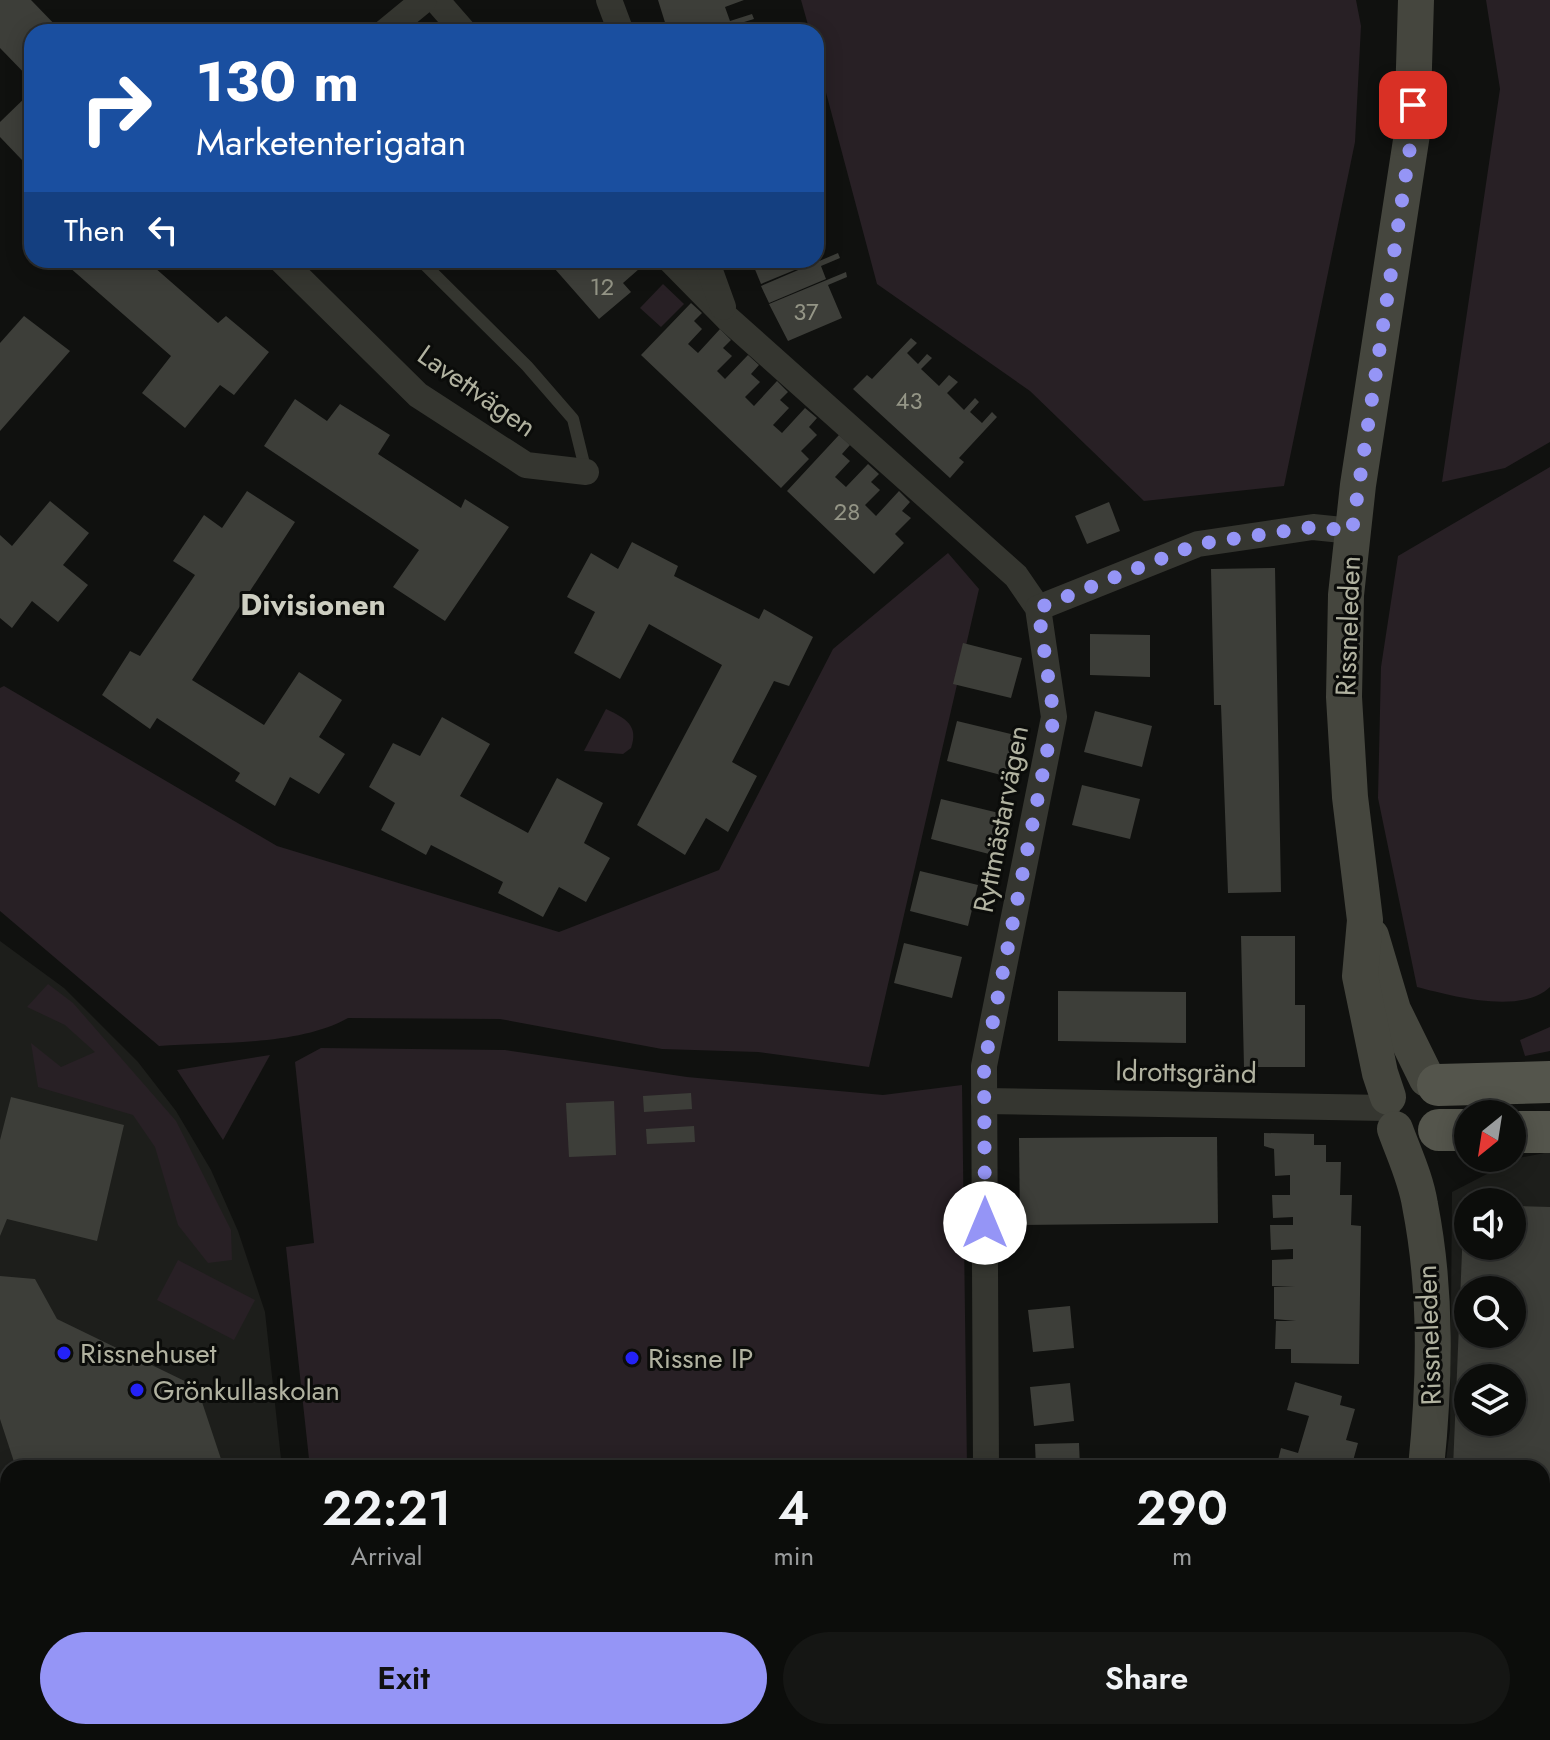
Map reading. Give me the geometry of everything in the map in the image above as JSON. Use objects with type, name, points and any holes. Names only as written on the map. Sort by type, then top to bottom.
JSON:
[{"type":"main road","points":[[1433,1082],[1550,1082]]},
{"type":"street","points":[[395,24],[424,0]]},
{"type":"street","points":[[436,0],[457,24]]},
{"type":"street","points":[[609,0],[618,24]]},
{"type":"street","name":"Rissneleden","points":[[1416,0],[1412,134],[1352,531],[1346,595],[1344,697],[1350,797],[1365,920],[1360,976],[1390,1111],[1420,1203],[1430,1287],[1435,1380],[1427,1460]]},
{"type":"street","name":"Lavettvägen","points":[[289,268],[418,395],[526,465],[586,472]]},
{"type":"street","name":"Ryttmästarvägen","points":[[678,268],[727,318],[1016,576],[1038,608],[1054,717],[984,1066],[986,1460]]},
{"type":"street","name":"Ryttmästarvägen","points":[[709,268],[727,318]]},
{"type":"street","points":[[1038,608],[1198,544],[1313,527],[1352,531]]},
{"type":"street","name":"Rissneleden","points":[[1365,920],[1384,972],[1393,1010],[1433,1082]]},
{"type":"street","points":[[1403,1080],[1433,1082],[1449,1107],[1447,1131],[1417,1138],[1390,1111],[1403,1080]]},
{"type":"street","name":"Idrottsgränd","points":[[984,1101],[1390,1111]]},
{"type":"street","name":"Rissneleden","points":[[1420,1203],[1433,1158],[1447,1131]]},
{"type":"lane","points":[[428,268],[527,366],[573,419],[586,472]]},
{"type":"shaded area","points":[[801,0],[1356,0],[1361,26],[1355,142],[1284,486],[1144,501],[1030,391],[877,284],[824,85],[824,24],[808,24]]},
{"type":"shaded area","points":[[1486,0],[1550,0],[1550,442],[1505,468],[1442,482],[1500,89]]},
{"type":"shaded area","points":[[663,284],[684,304],[661,327],[640,308]]},
{"type":"shaded area","points":[[1550,467],[1550,987],[1522,1000],[1486,1001],[1417,987],[1378,798],[1381,667],[1398,556]]},
{"type":"shaded area","points":[[948,553],[979,589],[869,1067],[758,1052],[662,1049],[500,1019],[348,1018],[306,1034],[281,1038],[159,1046],[0,911],[0,688],[4,686],[277,846],[559,932],[719,870],[833,649]]},
{"type":"shaded area","points":[[606,709],[624,719],[632,728],[631,748],[623,754],[584,751]]},
{"type":"shaded area","name":"Grönkullaskolan","points":[[0,941],[64,988],[138,1062],[176,1111],[211,1170],[238,1231],[265,1312],[281,1460],[0,1460]]},
{"type":"shaded area","points":[[48,984],[73,1003],[176,1121],[231,1230],[232,1260],[208,1263],[178,1225],[155,1147],[133,1115],[38,1087],[31,1043],[61,1067],[95,1052],[65,1025],[27,1007]]},
{"type":"shaded area","points":[[1550,1027],[1550,1051],[1525,1056],[1520,1040]]},
{"type":"shaded area","name":"Rissne IP","points":[[321,1048],[505,1050],[687,1077],[883,1095],[962,1085],[967,1460],[309,1460],[286,1247],[314,1243],[295,1062]]},
{"type":"shaded area","points":[[270,1055],[223,1140],[177,1070]]},
{"type":"shaded area","points":[[1550,1152],[1550,1460],[1446,1460],[1450,1429],[1452,1192],[1454,1260],[1526,1260],[1526,1188],[1460,1188],[1491,1172],[1526,1172],[1526,1156]]},
{"type":"shaded area","points":[[178,1260],[255,1300],[234,1340],[157,1300]]},
{"type":"building","points":[[0,0],[31,0],[54,24],[24,24],[24,73],[0,48]]},
{"type":"building","points":[[658,0],[744,0],[725,7],[730,21],[752,14],[754,19],[738,24],[666,24]]},
{"type":"building","points":[[24,99],[22,160],[0,137],[0,122]]},
{"type":"building","points":[[838,253],[840,258],[824,265],[824,259]]},
{"type":"building","points":[[70,268],[155,268],[218,323],[226,316],[269,352],[234,395],[220,385],[185,428],[142,393],[171,356]]},
{"type":"building","points":[[554,268],[639,269],[623,283],[631,292],[599,319]]},
{"type":"building","points":[[754,268],[800,268],[761,284]]},
{"type":"building","points":[[803,268],[822,268],[826,279],[769,303],[761,286]]},
{"type":"building","points":[[846,272],[847,277],[828,285],[842,318],[788,341],[769,304]]},
{"type":"building","points":[[691,303],[702,313],[694,321],[702,329],[688,344],[698,353],[720,329],[731,340],[723,348],[732,356],[717,371],[725,379],[748,355],[759,365],[751,374],[760,382],[745,397],[754,406],[777,381],[788,392],[780,400],[789,408],[773,425],[782,433],[805,408],[817,418],[809,427],[817,435],[801,451],[809,459],[781,488],[641,355]]},
{"type":"building","points":[[24,316],[70,351],[0,431],[0,343]]},
{"type":"building","points":[[911,338],[917,343],[907,353],[918,364],[927,354],[932,358],[921,369],[939,386],[949,375],[958,382],[947,393],[964,410],[975,398],[979,402],[970,412],[982,423],[992,412],[997,417],[959,458],[964,462],[950,478],[853,389],[867,375],[872,379]]},
{"type":"building","points":[[295,399],[327,421],[340,404],[390,435],[378,454],[461,508],[465,499],[509,527],[445,621],[393,587],[419,550],[264,446]]},
{"type":"building","points":[[839,435],[850,445],[842,454],[850,461],[835,477],[846,487],[868,464],[879,474],[871,482],[880,490],[865,505],[876,516],[899,491],[910,502],[902,511],[911,518],[895,534],[904,543],[874,574],[787,491]]},
{"type":"building","points":[[247,491],[295,522],[192,680],[264,725],[299,672],[342,700],[319,737],[345,754],[319,794],[290,777],[275,806],[235,781],[240,773],[157,718],[150,729],[102,695],[130,651],[140,656],[195,575],[173,561],[204,515],[222,528]]},
{"type":"building","points":[[50,501],[89,533],[63,565],[88,585],[58,622],[32,601],[12,628],[0,618],[0,535],[12,546]]},
{"type":"building","points":[[1109,502],[1120,531],[1087,544],[1075,516]]},
{"type":"building","points":[[632,542],[678,566],[674,576],[759,619],[764,609],[813,637],[789,686],[774,681],[732,762],[757,776],[728,832],[706,818],[685,855],[637,825],[722,665],[649,624],[620,679],[574,653],[595,612],[567,597],[591,553],[618,569]]},
{"type":"building","points":[[1275,568],[1281,892],[1228,893],[1221,705],[1214,705],[1211,569]]},
{"type":"building","points":[[1090,634],[1150,635],[1150,677],[1090,675]]},
{"type":"building","points":[[963,643],[1022,658],[1011,698],[953,684]]},
{"type":"building","points":[[1095,711],[1152,726],[1142,767],[1084,752]]},
{"type":"building","points":[[442,717],[490,744],[460,796],[528,833],[557,778],[603,803],[584,843],[610,858],[586,902],[559,887],[543,917],[498,893],[503,882],[431,845],[426,855],[381,830],[395,803],[369,787],[393,743],[420,756]]},
{"type":"building","points":[[957,721],[1015,735],[1005,776],[947,761]]},
{"type":"building","points":[[1082,785],[1140,799],[1130,839],[1072,825]]},
{"type":"building","points":[[941,799],[999,813],[989,854],[931,839]]},
{"type":"building","points":[[920,871],[978,885],[968,926],[910,911]]},
{"type":"building","points":[[1241,936],[1295,936],[1295,1005],[1305,1005],[1305,1067],[1244,1067]]},
{"type":"building","points":[[904,943],[962,957],[952,998],[894,983]]},
{"type":"building","points":[[1058,991],[1186,992],[1186,1043],[1058,1041]]},
{"type":"building","points":[[691,1093],[692,1109],[644,1112],[643,1096]]},
{"type":"building","points":[[11,1097],[124,1125],[97,1241],[7,1219],[0,1236],[0,1140]]},
{"type":"building","points":[[614,1101],[616,1155],[569,1157],[566,1103]]},
{"type":"building","points":[[694,1126],[695,1142],[647,1144],[646,1129]]},
{"type":"building","points":[[1264,1133],[1314,1134],[1314,1145],[1326,1145],[1326,1162],[1341,1162],[1340,1195],[1352,1195],[1351,1225],[1361,1226],[1359,1364],[1291,1363],[1291,1349],[1275,1349],[1276,1321],[1296,1321],[1274,1319],[1274,1287],[1295,1287],[1272,1286],[1272,1260],[1293,1259],[1293,1249],[1271,1250],[1270,1225],[1293,1225],[1293,1217],[1273,1218],[1272,1195],[1290,1195],[1290,1175],[1275,1176],[1274,1149],[1264,1146]]},
{"type":"building","points":[[1217,1137],[1218,1223],[1020,1225],[1019,1138]]},
{"type":"building","points":[[1526,1206],[1550,1207],[1550,1460],[1453,1460],[1454,1436],[1526,1436],[1526,1364],[1457,1364],[1458,1348],[1526,1348],[1526,1276],[1461,1276],[1462,1260],[1526,1260]]},
{"type":"building","name":"Rissnehuset","points":[[0,1276],[35,1279],[57,1319],[197,1387],[221,1460],[13,1460],[0,1419]]},
{"type":"building","points":[[1070,1306],[1074,1348],[1033,1352],[1028,1310]]},
{"type":"building","points":[[1295,1382],[1342,1396],[1340,1405],[1355,1409],[1346,1440],[1358,1443],[1353,1460],[1278,1460],[1281,1448],[1298,1453],[1309,1416],[1287,1410]]},
{"type":"building","points":[[1070,1383],[1074,1421],[1034,1426],[1030,1387]]},
{"type":"building","points":[[1079,1443],[1080,1460],[1036,1460],[1035,1444]]},
{"type":"place","name":"Rissnehuset","points":[[64,1353]]},
{"type":"place","name":"Rissne IP","points":[[632,1358]]},
{"type":"place","name":"Grönkullaskolan","points":[[137,1390]]},
{"type":"district","name":"Divisionen","points":[[313,604]]},
{"type":"route","points":[[985,1223],[984,1066],[1054,717],[1038,608],[1198,544],[1313,527],[1352,531],[1412,134],[1413,105]]}]
